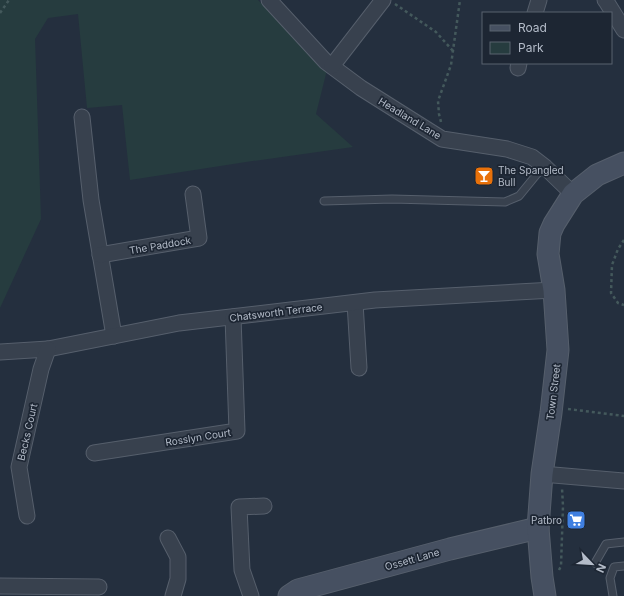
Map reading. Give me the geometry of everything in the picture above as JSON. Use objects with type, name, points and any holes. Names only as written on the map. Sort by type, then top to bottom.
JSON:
[{"type":"street","name":"Headland Lane","points":[[269,0],[326,62],[361,88],[442,138],[507,149],[532,157],[545,167],[573,194]]},
{"type":"street","points":[[332,66],[383,0]]},
{"type":"street","points":[[535,12],[539,0]]},
{"type":"street","points":[[605,0],[624,30]]},
{"type":"street","points":[[82,117],[91,200],[114,336]]},
{"type":"street","name":"Town Street","points":[[545,596],[538,528],[542,474],[558,350],[554,290],[548,254],[550,233],[573,194],[597,175],[624,163]]},
{"type":"street","name":"The Paddock","points":[[100,255],[199,238],[193,194]]},
{"type":"street","name":"Chatsworth Terrace","points":[[0,352],[48,349],[179,324],[374,300],[554,290]]},
{"type":"street","points":[[355,303],[359,368]]},
{"type":"street","name":"Rosslyn Court","points":[[94,453],[237,431],[233,317]]},
{"type":"street","name":"Becks Court","points":[[27,516],[19,467],[41,369],[48,349]]},
{"type":"street","points":[[542,474],[624,481]]},
{"type":"street","points":[[251,596],[242,570],[240,507],[264,506]]},
{"type":"street","name":"Ossett Lane","points":[[289,596],[298,590],[443,551],[538,528]]},
{"type":"street","points":[[168,538],[178,557],[178,579],[173,596]]},
{"type":"street","points":[[0,586],[50,591],[99,587]]},
{"type":"lane","points":[[324,201],[392,199],[505,202],[519,196],[537,174],[545,167]]},
{"type":"lane","points":[[595,563],[606,544],[624,542]]},
{"type":"lane","points":[[613,596],[610,578],[614,567],[624,566]]},
{"type":"path","points":[[0,13],[9,0]]},
{"type":"path","points":[[390,0],[436,32],[453,51]]},
{"type":"path","points":[[447,139],[439,114],[438,101],[451,65],[460,0]]},
{"type":"path","points":[[624,240],[618,248],[612,266],[611,293],[618,303],[624,305]]},
{"type":"path","points":[[551,407],[624,416]]},
{"type":"path","points":[[558,572],[561,566],[563,494]]},
{"type":"green space","points":[[0,0],[258,0],[327,70],[316,114],[353,147],[130,180],[122,105],[87,108],[78,14],[48,18],[35,39],[41,219],[0,308]]},
{"type":"place","name":"The Spangled Bull","points":[[484,176]]},
{"type":"place","name":"Patbro","points":[[576,520]]}]
